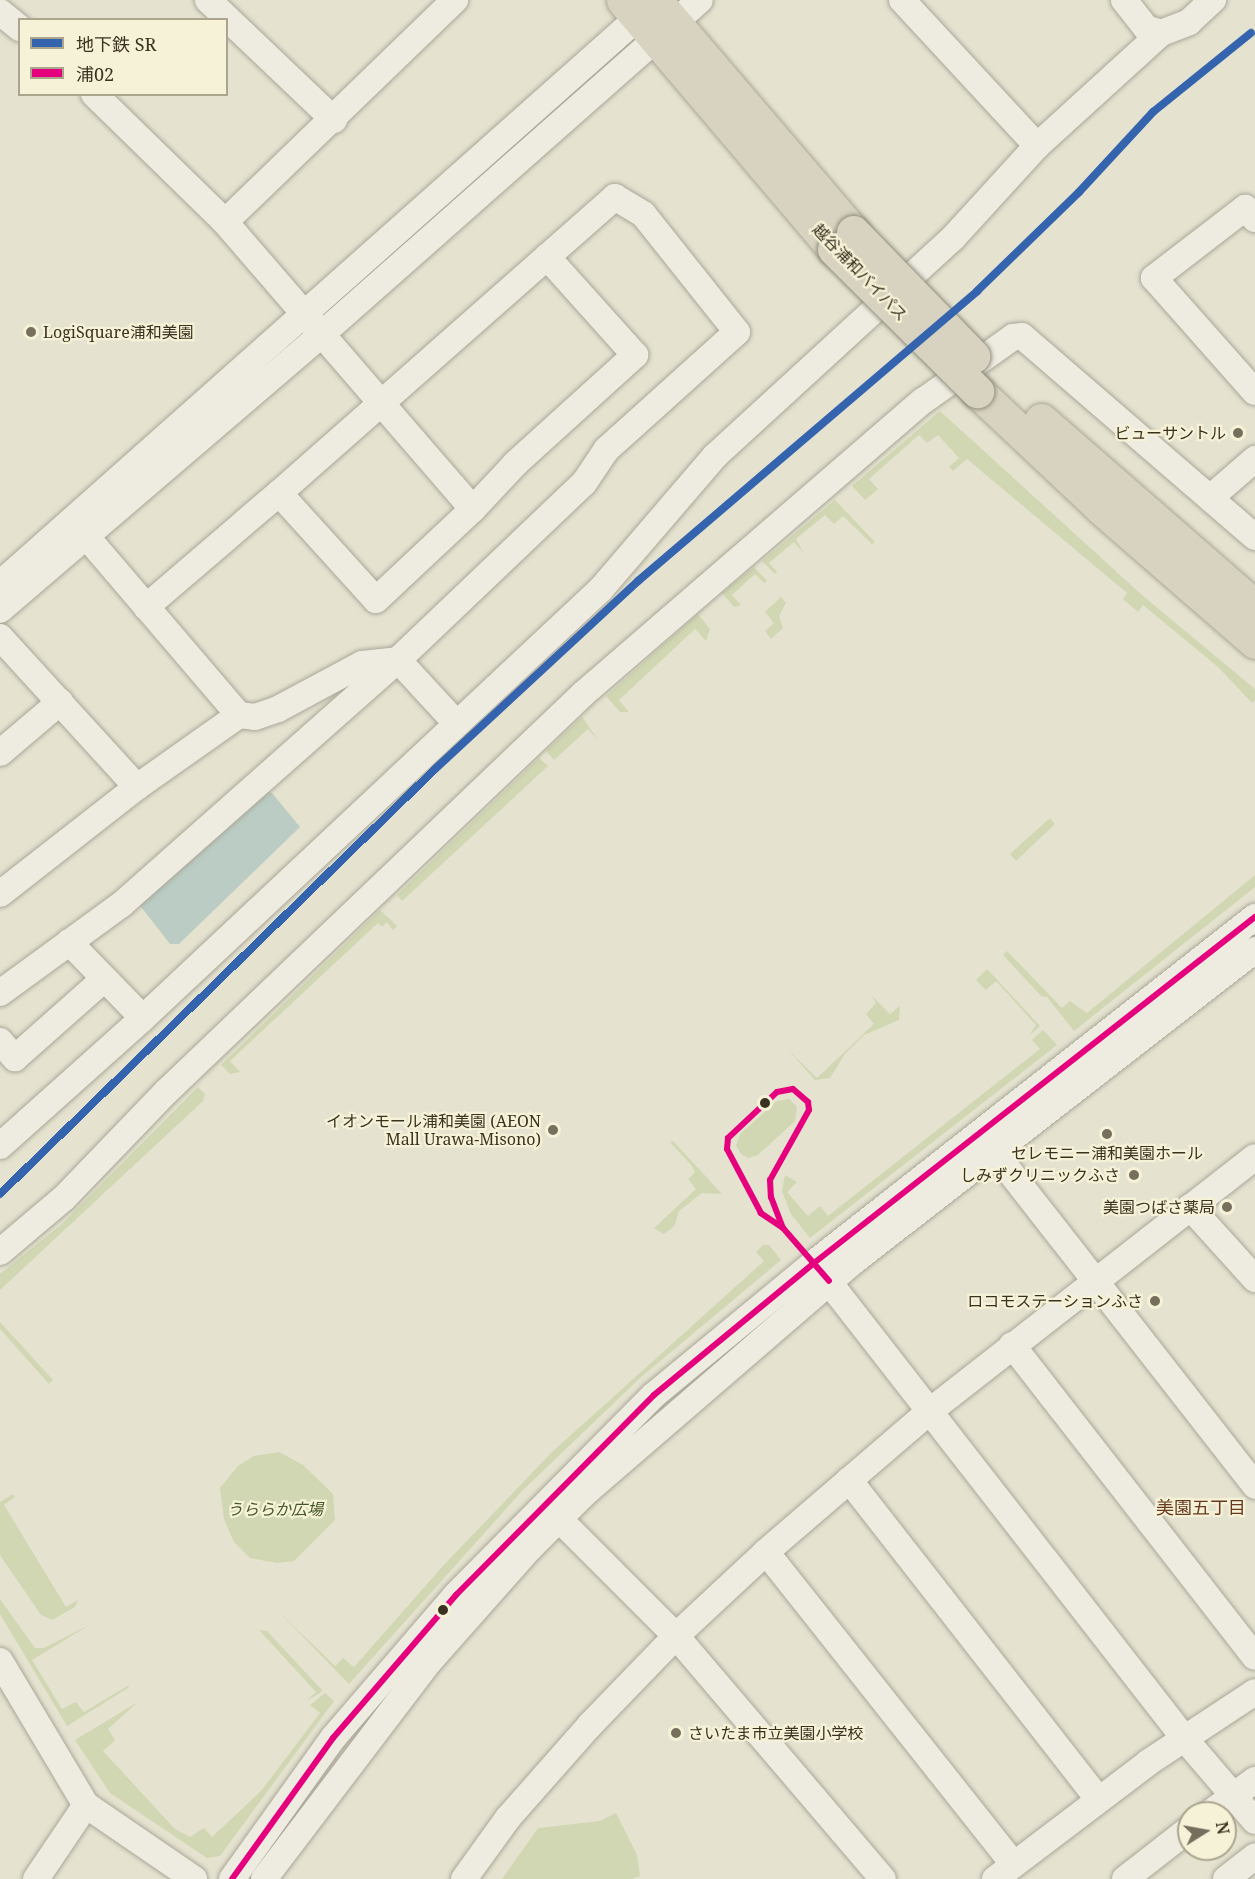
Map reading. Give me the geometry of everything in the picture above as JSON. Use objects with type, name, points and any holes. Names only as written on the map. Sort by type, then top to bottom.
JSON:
[{"type":"highway","name":"越谷浦和バイパス","points":[[652,12],[844,241],[986,384],[1101,508],[1255,642]]},
{"type":"highway","name":"越谷浦和バイパス","points":[[986,384],[1255,607]]},
{"type":"street","points":[[208,0],[227,18]]},
{"type":"street","points":[[225,222],[334,120],[455,0]]},
{"type":"street","points":[[0,584],[304,313],[652,12],[700,0]]},
{"type":"street","points":[[902,0],[1037,146]]},
{"type":"street","points":[[1124,0],[1146,28],[1161,33]]},
{"type":"street","points":[[0,1146],[143,1018],[602,589],[715,456],[953,238],[1037,146],[1161,33],[1189,22],[1213,0]]},
{"type":"street","points":[[0,12],[18,26]]},
{"type":"street","points":[[0,610],[322,334],[652,12]]},
{"type":"street","points":[[228,19],[334,120]]},
{"type":"street","points":[[96,96],[225,222],[383,401],[474,509]]},
{"type":"street","points":[[0,993],[127,899],[398,660],[584,483],[606,450],[737,332],[643,214],[615,197],[548,257],[536,263],[279,493],[146,607]]},
{"type":"street","points":[[1255,219],[1245,208],[1154,278],[1255,392]]},
{"type":"street","points":[[279,493],[376,600],[474,509],[516,463],[635,355],[548,257]]},
{"type":"street","points":[[0,1252],[64,1198],[166,1092],[583,694],[923,401],[1013,337],[1022,336],[1255,537]]},
{"type":"street","points":[[1210,498],[1255,459]]},
{"type":"street","points":[[86,536],[239,716]]},
{"type":"street","points":[[0,637],[136,787]]},
{"type":"street","points":[[398,660],[456,723]]},
{"type":"street","points":[[1,892],[136,787],[239,716],[255,717],[278,709],[362,664],[398,660]]},
{"type":"street","points":[[0,753],[60,702]]},
{"type":"street","points":[[264,1879],[429,1662],[559,1519],[685,1403],[821,1272],[1255,917]]},
{"type":"street","points":[[69,942],[143,1018]]},
{"type":"street","points":[[232,1879],[333,1738],[464,1587],[654,1395],[821,1272],[996,1154],[1252,957]]},
{"type":"street","points":[[0,1041],[15,1058],[104,980]]},
{"type":"street","points":[[996,1154],[1255,1486]]},
{"type":"street","points":[[464,1879],[508,1818],[676,1636],[766,1552],[930,1411],[1255,1156]]},
{"type":"street","points":[[1190,1207],[1255,1279]]},
{"type":"street","points":[[821,1272],[1184,1738],[1255,1821]]},
{"type":"street","points":[[1012,1345],[1255,1657]]},
{"type":"street","points":[[849,1480],[1098,1800]]},
{"type":"street","points":[[559,1519],[676,1636],[883,1879]]},
{"type":"street","points":[[766,1552],[1004,1871],[1184,1738],[1255,1692]]},
{"type":"street","points":[[0,1661],[86,1805],[194,1879]]},
{"type":"street","points":[[1225,1801],[1255,1780]]},
{"type":"street","points":[[36,1879],[86,1805]]},
{"type":"street","points":[[1125,1879],[1177,1838]]},
{"type":"street","points":[[1226,1879],[1255,1856]]},
{"type":"green space","points":[[940,411],[1142,595],[1255,689],[1255,700],[1252,703],[1218,667],[1143,605],[1138,612],[1123,599],[1127,593],[967,459],[953,471],[949,467],[959,458],[938,435],[927,443],[919,435],[869,479],[878,489],[865,500],[852,486]]},
{"type":"green space","points":[[835,500],[875,542],[872,544],[843,516],[834,524],[825,515],[796,539],[803,552],[794,542],[769,563],[777,572],[775,574],[762,561]]},
{"type":"green space","points":[[754,567],[767,581],[764,583],[755,574],[732,595],[741,605],[734,607],[722,593]]},
{"type":"green space","points":[[781,597],[786,603],[779,616],[783,628],[771,639],[765,631],[774,623],[765,612]]},
{"type":"green space","points":[[698,614],[710,629],[706,641],[695,629],[619,700],[629,712],[620,712],[606,696]]},
{"type":"green space","points":[[582,717],[599,741],[588,729],[554,760],[546,751]]},
{"type":"green space","points":[[539,758],[548,766],[402,901],[397,895]]},
{"type":"green space","points":[[1050,818],[1055,824],[1016,861],[1010,854]]},
{"type":"green space","points":[[1255,875],[1255,887],[1074,1031],[1047,997],[1041,996],[1003,955],[1007,951],[1062,1008],[1070,1001],[1087,1013]]},
{"type":"green space","points":[[380,910],[397,926],[393,930],[387,922],[382,927],[378,923],[230,1061],[240,1072],[230,1074],[221,1065]]},
{"type":"green space","points":[[987,969],[1040,1026],[1029,1036],[1036,1025],[996,981],[986,990],[976,980]]},
{"type":"green space","points":[[871,995],[890,1014],[900,1006],[899,1020],[864,1035],[845,1054],[830,1078],[815,1080],[788,1050],[817,1078],[874,1024],[866,1014],[876,1003]]},
{"type":"green space","points":[[1043,1030],[1057,1045],[810,1238],[791,1214],[782,1191],[785,1175],[797,1182],[787,1192],[808,1216],[820,1206],[828,1216],[1040,1049],[1032,1040]]},
{"type":"green space","points":[[198,1087],[205,1094],[203,1101],[0,1290],[0,1274],[62,1224]]},
{"type":"green space","points":[[789,1099],[797,1107],[795,1121],[758,1155],[748,1158],[741,1154],[736,1145],[740,1134],[777,1101]]},
{"type":"green space","points":[[673,1141],[722,1194],[702,1193],[679,1211],[674,1227],[663,1234],[654,1228],[696,1189],[688,1179],[695,1172],[670,1142]]},
{"type":"green space","points":[[763,1245],[769,1245],[781,1260],[640,1378],[523,1490],[349,1684],[279,1612],[335,1666],[343,1658],[354,1667],[442,1567],[551,1453],[764,1261],[756,1252]]},
{"type":"green space","points":[[0,1322],[53,1380],[49,1384],[0,1329]]},
{"type":"green space","name":"うららか広場","points":[[279,1452],[303,1465],[333,1494],[335,1520],[294,1561],[277,1563],[250,1558],[234,1542],[224,1519],[220,1488],[238,1466],[254,1456]]},
{"type":"green space","points":[[13,1494],[15,1497],[4,1505],[66,1607],[78,1600],[75,1607],[52,1620],[41,1615],[0,1555],[0,1502]]},
{"type":"green space","points":[[0,1599],[35,1648],[44,1648],[91,1624],[32,1660],[62,1709],[76,1702],[84,1712],[129,1685],[128,1688],[67,1726],[0,1614]]},
{"type":"green space","points":[[259,1630],[267,1631],[322,1690],[320,1693],[306,1701],[316,1692]]},
{"type":"green space","points":[[325,1693],[334,1701],[220,1856],[207,1858],[110,1793],[75,1740],[138,1702],[108,1729],[115,1740],[103,1751],[175,1829],[190,1837],[204,1828],[212,1837],[261,1791],[320,1713],[310,1705]]},
{"type":"green space","points":[[616,1813],[637,1855],[640,1876],[632,1879],[502,1879],[538,1828],[600,1821]]},
{"type":"shaded area","points":[[264,792],[272,793],[300,827],[179,944],[170,944],[138,903]]},
{"type":"metro line","name":"SR","points":[[0,1194],[435,769],[638,581],[977,291],[1079,192],[1153,112],[1251,33]]},
{"type":"transit line","name":"浦02","points":[[232,1879],[333,1738],[456,1595],[654,1395],[814,1263],[1255,917]]},
{"type":"transit line","name":"浦02","points":[[793,1089],[808,1102],[809,1110],[770,1180],[771,1197],[783,1228],[761,1213],[727,1149],[728,1138],[777,1092],[793,1089]]},
{"type":"transit line","name":"浦02","points":[[783,1228],[829,1281]]},
{"type":"place","name":"LogiSquare浦和美園","points":[[31,332]]},
{"type":"place","name":"ビューサントル","points":[[1238,433]]},
{"type":"place","name":"イオンモール浦和美園 (AEON Mall Urawa-Misono)","points":[[553,1130]]},
{"type":"place","name":"セレモニー浦和美園ホール","points":[[1107,1134]]},
{"type":"place","name":"しみずクリニックふさ","points":[[1134,1175]]},
{"type":"place","name":"美園つばさ薬局","points":[[1227,1207]]},
{"type":"place","name":"ロコモステーションふさ","points":[[1155,1301]]},
{"type":"place","name":"さいたま市立美園小学校","points":[[676,1733]]},
{"type":"district","name":"美園五丁目","points":[[1201,1507]]}]
